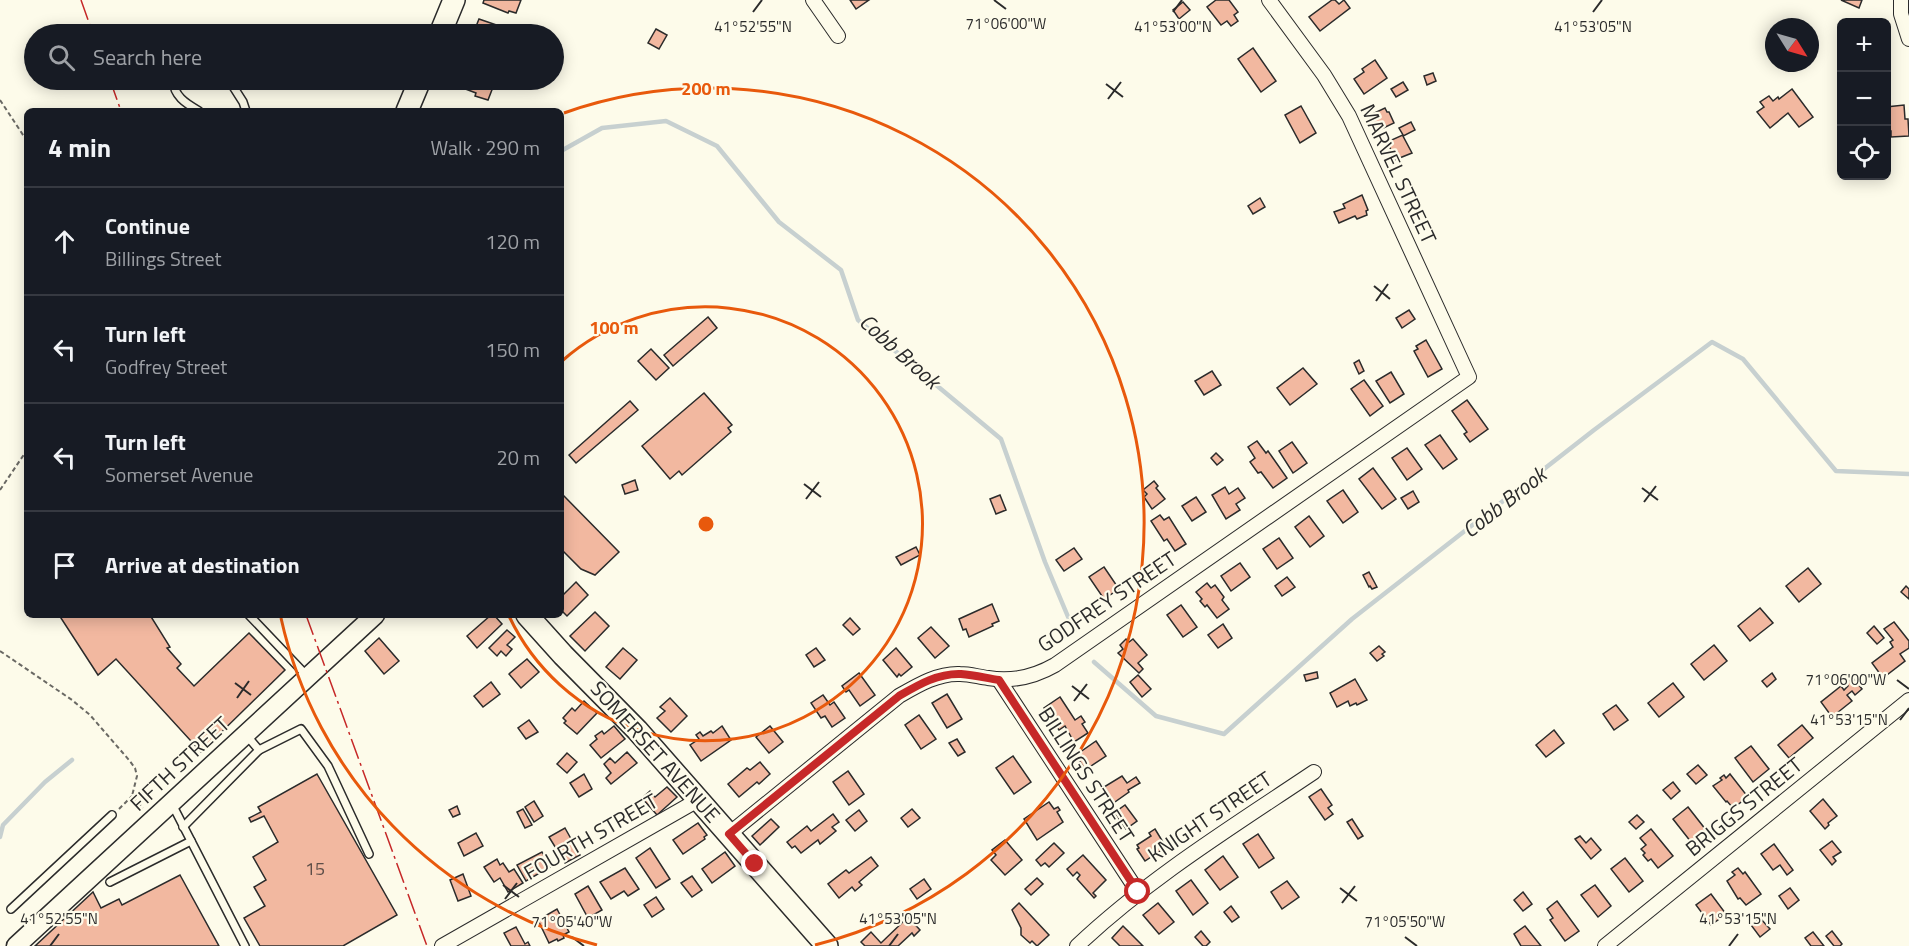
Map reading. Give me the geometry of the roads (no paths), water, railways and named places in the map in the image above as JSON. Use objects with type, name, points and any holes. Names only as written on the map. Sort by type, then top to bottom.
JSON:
[{"type":"main road","points":[[444,24],[454,0]]},
{"type":"main road","points":[[408,108],[416,90]]},
{"type":"main road","name":"SOMERSET AVENUE","points":[[530,618],[637,730],[827,946]]},
{"type":"street","points":[[813,0],[838,36]]},
{"type":"street","name":"MARVEL STREET","points":[[1269,0],[1324,75],[1349,116],[1468,377]]},
{"type":"street","points":[[1901,0],[1902,14],[1909,39]]},
{"type":"street","name":"GODFREY STREET","points":[[729,834],[899,696],[919,684],[938,677],[958,674],[999,680],[1039,674],[1468,377]]},
{"type":"street","name":"FIFTH STREET","points":[[16,946],[372,618]]},
{"type":"street","name":"BILLINGS STREET","points":[[999,680],[1138,892]]},
{"type":"street","name":"BRIGGS STREET","points":[[1605,946],[1909,700]]},
{"type":"street","name":"KNIGHT STREET","points":[[1077,946],[1138,892],[1314,772]]},
{"type":"street","name":"FOURTH STREET","points":[[442,946],[698,800]]},
{"type":"lane","points":[[176,90],[177,95],[194,108]]},
{"type":"lane","points":[[235,90],[245,108]]},
{"type":"lane","points":[[252,618],[308,677]]},
{"type":"lane","points":[[183,827],[259,750],[301,729],[328,766],[369,854]]},
{"type":"lane","points":[[246,734],[259,750]]},
{"type":"lane","points":[[171,803],[245,946]]},
{"type":"lane","points":[[10,909],[112,815]]},
{"type":"lane","points":[[110,882],[191,841]]},
{"type":"waterway","name":"Cobb Brook","points":[[564,149],[602,128],[666,121],[717,146],[779,222],[841,270],[858,320],[1001,439],[1045,562],[1074,631]]},
{"type":"waterway","name":"Cobb Brook","points":[[1094,662],[1156,716],[1224,734],[1352,619],[1594,430],[1712,342],[1743,359],[1836,471],[1909,474]]},
{"type":"waterway","name":"Cobb Brook","points":[[0,837],[3,825],[45,782],[72,760]]}]
